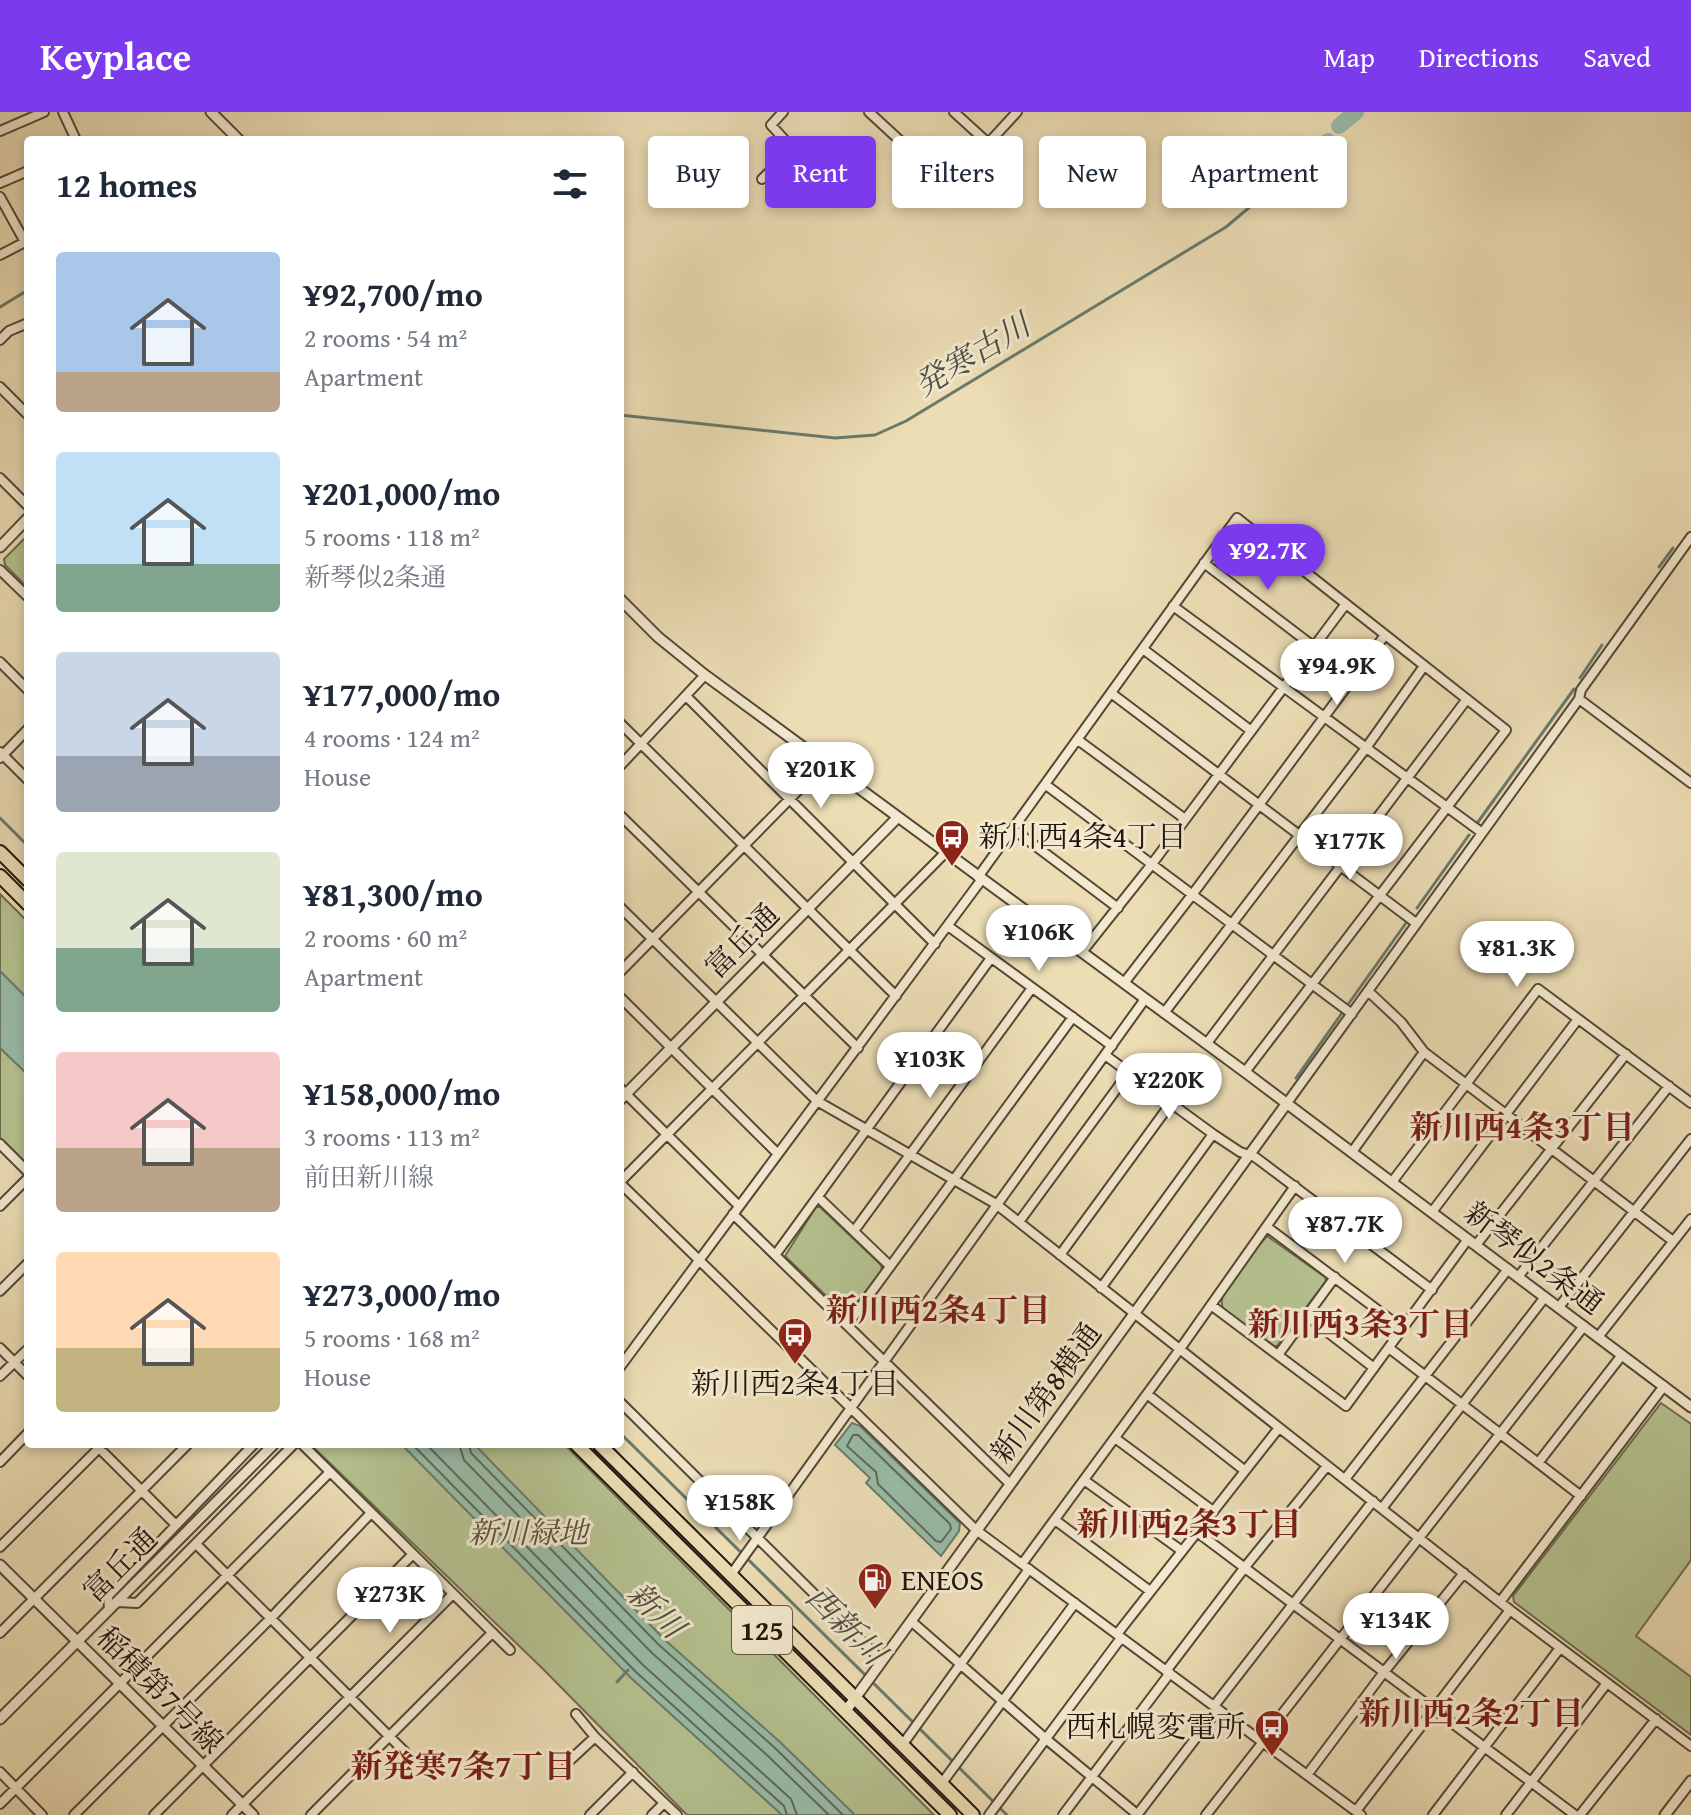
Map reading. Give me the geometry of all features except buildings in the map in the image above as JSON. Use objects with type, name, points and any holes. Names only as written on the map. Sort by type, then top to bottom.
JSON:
[{"type":"main road","points":[[0,852],[24,876]]},
{"type":"main road","points":[[0,876],[24,900]]},
{"type":"main road","name":"125","points":[[580,1448],[950,1815]]},
{"type":"main road","name":"125","points":[[603,1448],[973,1815]]},
{"type":"street","points":[[63,112],[74,136]]},
{"type":"street","points":[[211,112],[235,136]]},
{"type":"street","points":[[762,179],[793,149],[771,125],[783,112]]},
{"type":"street","points":[[869,112],[895,136]]},
{"type":"street","points":[[954,112],[980,136]]},
{"type":"street","points":[[995,136],[1017,112]]},
{"type":"street","points":[[0,131],[40,113]]},
{"type":"street","points":[[0,183],[24,173]]},
{"type":"street","points":[[0,197],[24,240]]},
{"type":"street","points":[[0,255],[24,243]]},
{"type":"street","points":[[0,340],[9,331],[24,325]]},
{"type":"street","points":[[0,387],[24,411]]},
{"type":"street","points":[[0,478],[24,502]]},
{"type":"street","points":[[624,1362],[935,944],[1013,829],[1237,518],[1506,730],[1245,1072]]},
{"type":"street","points":[[0,547],[24,522]]},
{"type":"street","points":[[1287,1103],[1579,699],[1581,690],[1691,537]]},
{"type":"street","points":[[1204,563],[1313,646]]},
{"type":"street","points":[[0,570],[24,593]]},
{"type":"street","name":"新琴似2条通","points":[[624,603],[658,637],[705,675],[1207,1043],[1691,1407]]},
{"type":"street","points":[[1082,952],[1152,864],[1345,605]]},
{"type":"street","points":[[1173,606],[1481,832]]},
{"type":"street","points":[[1124,983],[1385,635]]},
{"type":"street","points":[[1143,649],[1250,730]]},
{"type":"street","points":[[0,662],[24,686]]},
{"type":"street","points":[[1164,1013],[1366,748],[1424,666]]},
{"type":"street","points":[[624,762],[705,675]]},
{"type":"street","points":[[1111,693],[1416,923]]},
{"type":"street","points":[[686,696],[935,944]]},
{"type":"street","points":[[1207,1043],[1467,699]]},
{"type":"street","points":[[1579,699],[1691,783]]},
{"type":"street","points":[[624,727],[896,996]]},
{"type":"street","points":[[24,733],[1,755],[24,776]]},
{"type":"street","points":[[1078,740],[1185,819]]},
{"type":"street","points":[[624,968],[825,763]]},
{"type":"street","points":[[1046,785],[1352,1014]]},
{"type":"street","name":"富丘通","points":[[624,1092],[898,817]]},
{"type":"street","points":[[624,819],[858,1048]]},
{"type":"street","points":[[1013,829],[1118,908]]},
{"type":"street","points":[[624,1179],[946,852]]},
{"type":"street","points":[[624,911],[817,1101],[996,1204],[1510,1610],[1691,1746]]},
{"type":"street","points":[[948,926],[1112,1046]]},
{"type":"street","points":[[776,1254],[991,958]]},
{"type":"street","points":[[854,1231],[1032,988]]},
{"type":"street","points":[[1392,1182],[1538,989],[1691,1103]]},
{"type":"street","points":[[1368,991],[1401,1022],[1424,1052],[1673,1241]]},
{"type":"street","points":[[730,1576],[1145,999]]},
{"type":"street","points":[[624,1001],[778,1154]]},
{"type":"street","points":[[848,1324],[1073,1017]]},
{"type":"street","points":[[1432,1212],[1508,1116],[1578,1019]]},
{"type":"street","points":[[1352,1152],[1424,1052]]},
{"type":"street","points":[[1211,1305],[1346,1406],[1432,1290],[1626,1054]]},
{"type":"street","points":[[1105,1055],[1213,1134],[1255,1157],[1432,1290]]},
{"type":"street","points":[[1019,1222],[1129,1072]]},
{"type":"street","points":[[1518,1277],[1669,1086]]},
{"type":"street","points":[[624,1096],[739,1206]]},
{"type":"street","points":[[1060,1255],[1171,1103]]},
{"type":"street","name":"新川第8横通","points":[[845,1712],[1287,1103]]},
{"type":"street","points":[[1101,1288],[1213,1134]]},
{"type":"street","points":[[1559,1307],[1691,1139]]},
{"type":"street","points":[[0,1144],[24,1171]]},
{"type":"street","points":[[0,1206],[24,1179]]},
{"type":"street","points":[[903,1744],[1055,1520],[1295,1186]]},
{"type":"street","points":[[624,1187],[976,1530],[1358,1813],[1510,1610]]},
{"type":"street","points":[[818,1197],[890,1266]]},
{"type":"street","points":[[733,1214],[1010,1484]]},
{"type":"street","points":[[1598,1337],[1691,1219]]},
{"type":"street","points":[[1267,1227],[1403,1329]]},
{"type":"street","points":[[0,1291],[24,1267]]},
{"type":"street","points":[[1345,1479],[1508,1269]]},
{"type":"street","points":[[1278,1355],[1335,1277]]},
{"type":"street","points":[[1383,1507],[1545,1297]]},
{"type":"street","points":[[1307,1316],[1374,1368]]},
{"type":"street","points":[[1206,1815],[1584,1326]]},
{"type":"street","points":[[0,1348],[24,1372]]},
{"type":"street","points":[[1389,1348],[1581,1496]]},
{"type":"street","points":[[0,1376],[24,1353]]},
{"type":"street","points":[[1538,1463],[1622,1355]]},
{"type":"street","points":[[1500,1602],[1664,1386]]},
{"type":"street","points":[[1147,1394],[1244,1470]]},
{"type":"street","points":[[624,1406],[882,1661]]},
{"type":"street","points":[[991,1812],[1150,1591],[1278,1429]]},
{"type":"street","points":[[0,1462],[24,1437]]},
{"type":"street","points":[[1115,1438],[1213,1511]]},
{"type":"street","points":[[0,1547],[96,1448]]},
{"type":"street","points":[[102,1448],[175,1524]]},
{"type":"street","points":[[0,1633],[184,1448]]},
{"type":"street","points":[[109,1610],[108,1596],[250,1448]]},
{"type":"street","name":"富丘通","points":[[0,1719],[270,1448]]},
{"type":"street","points":[[117,1602],[137,1603],[290,1448]]},
{"type":"street","points":[[306,1448],[510,1650]]},
{"type":"street","points":[[1063,1815],[1245,1567],[1327,1466]]},
{"type":"street","points":[[0,1804],[330,1472]]},
{"type":"street","points":[[1084,1480],[1182,1551]]},
{"type":"street","points":[[911,1621],[1137,1815],[1293,1603],[1373,1501]]},
{"type":"street","points":[[74,1815],[371,1513]]},
{"type":"street","points":[[1055,1520],[1150,1591]]},
{"type":"street","points":[[1197,1532],[1578,1815],[1656,1719]]},
{"type":"street","points":[[197,1545],[405,1752]]},
{"type":"street","points":[[154,1815],[413,1554]]},
{"type":"street","name":"稲積第7号線","points":[[0,1565],[253,1815]]},
{"type":"street","points":[[1307,1775],[1384,1672],[1464,1573]]},
{"type":"street","points":[[232,1815],[453,1594]]},
{"type":"street","points":[[942,1783],[1075,1603]]},
{"type":"street","points":[[311,1815],[492,1633]]},
{"type":"street","points":[[1433,1815],[1560,1648]]},
{"type":"street","points":[[1506,1815],[1607,1683]]},
{"type":"street","points":[[576,1714],[595,1737],[677,1815]]},
{"type":"street","points":[[567,1763],[595,1737]]},
{"type":"street","points":[[0,1772],[42,1815]]},
{"type":"street","points":[[590,1815],[633,1772]]},
{"type":"street","points":[[1665,1815],[1691,1781]]},
{"type":"street","points":[[652,1815],[664,1803]]},
{"type":"green space","points":[[24,539],[24,584],[5,565],[4,559]]},
{"type":"green space","points":[[0,894],[24,918],[24,1162],[0,1138]]},
{"type":"green space","points":[[816,1207],[820,1207],[881,1265],[882,1270],[849,1313],[845,1314],[785,1256]]},
{"type":"green space","points":[[1267,1236],[1325,1277],[1326,1281],[1277,1346],[1236,1323],[1222,1305],[1227,1284],[1234,1273]]},
{"type":"green space","points":[[1661,1403],[1691,1424],[1691,1560],[1636,1636],[1691,1677],[1691,1735],[1514,1602],[1513,1596]]},
{"type":"green space","name":"新川緑地","points":[[314,1448],[568,1448],[934,1815],[687,1815],[543,1669]]},
{"type":"water","points":[[0,971],[24,995],[24,1071],[0,1048]]},
{"type":"water","points":[[852,1423],[860,1426],[960,1523],[959,1531],[941,1556],[866,1483],[870,1478],[835,1445]]},
{"type":"water","points":[[405,1448],[478,1448],[665,1640],[780,1742],[855,1815],[782,1815],[631,1678]]},
{"type":"waterway","points":[[1339,126],[1356,112]]},
{"type":"waterway","name":"発寒古川","points":[[624,415],[835,438],[875,435],[906,421],[1226,227],[1249,208]]},
{"type":"waterway","name":"発寒古川","points":[[0,307],[24,292]]},
{"type":"waterway","points":[[1659,567],[1673,548]]},
{"type":"waterway","points":[[1580,678],[1602,645]]},
{"type":"waterway","points":[[1478,822],[1574,689]]},
{"type":"waterway","name":"西新川","points":[[0,818],[24,842]]},
{"type":"waterway","points":[[1417,908],[1469,835]]},
{"type":"waterway","points":[[1349,1003],[1406,923]]},
{"type":"waterway","points":[[1296,1078],[1342,1013]]},
{"type":"waterway","name":"西新川","points":[[624,1437],[1007,1815]]},
{"type":"waterway","points":[[617,1682],[628,1670]]},
{"type":"place","name":"新川西4条4丁目","points":[[952,868]]},
{"type":"place","name":"新川西2条4丁目","points":[[795,1366]]},
{"type":"place","name":"ENEOS","points":[[875,1611]]},
{"type":"place","name":"西札幌変電所","points":[[1272,1758]]},
{"type":"district","name":"新川西4条3丁目","points":[[1522,1127]]},
{"type":"district","name":"新川西2条4丁目","points":[[938,1310]]},
{"type":"district","name":"新川西3条3丁目","points":[[1360,1324]]},
{"type":"district","name":"新川西2条3丁目","points":[[1189,1524]]},
{"type":"district","name":"新川西2条2丁目","points":[[1471,1713]]},
{"type":"district","name":"新発寒7条7丁目","points":[[463,1766]]},
{"type":"water label","name":"新川","points":[[656,1610]]}]
